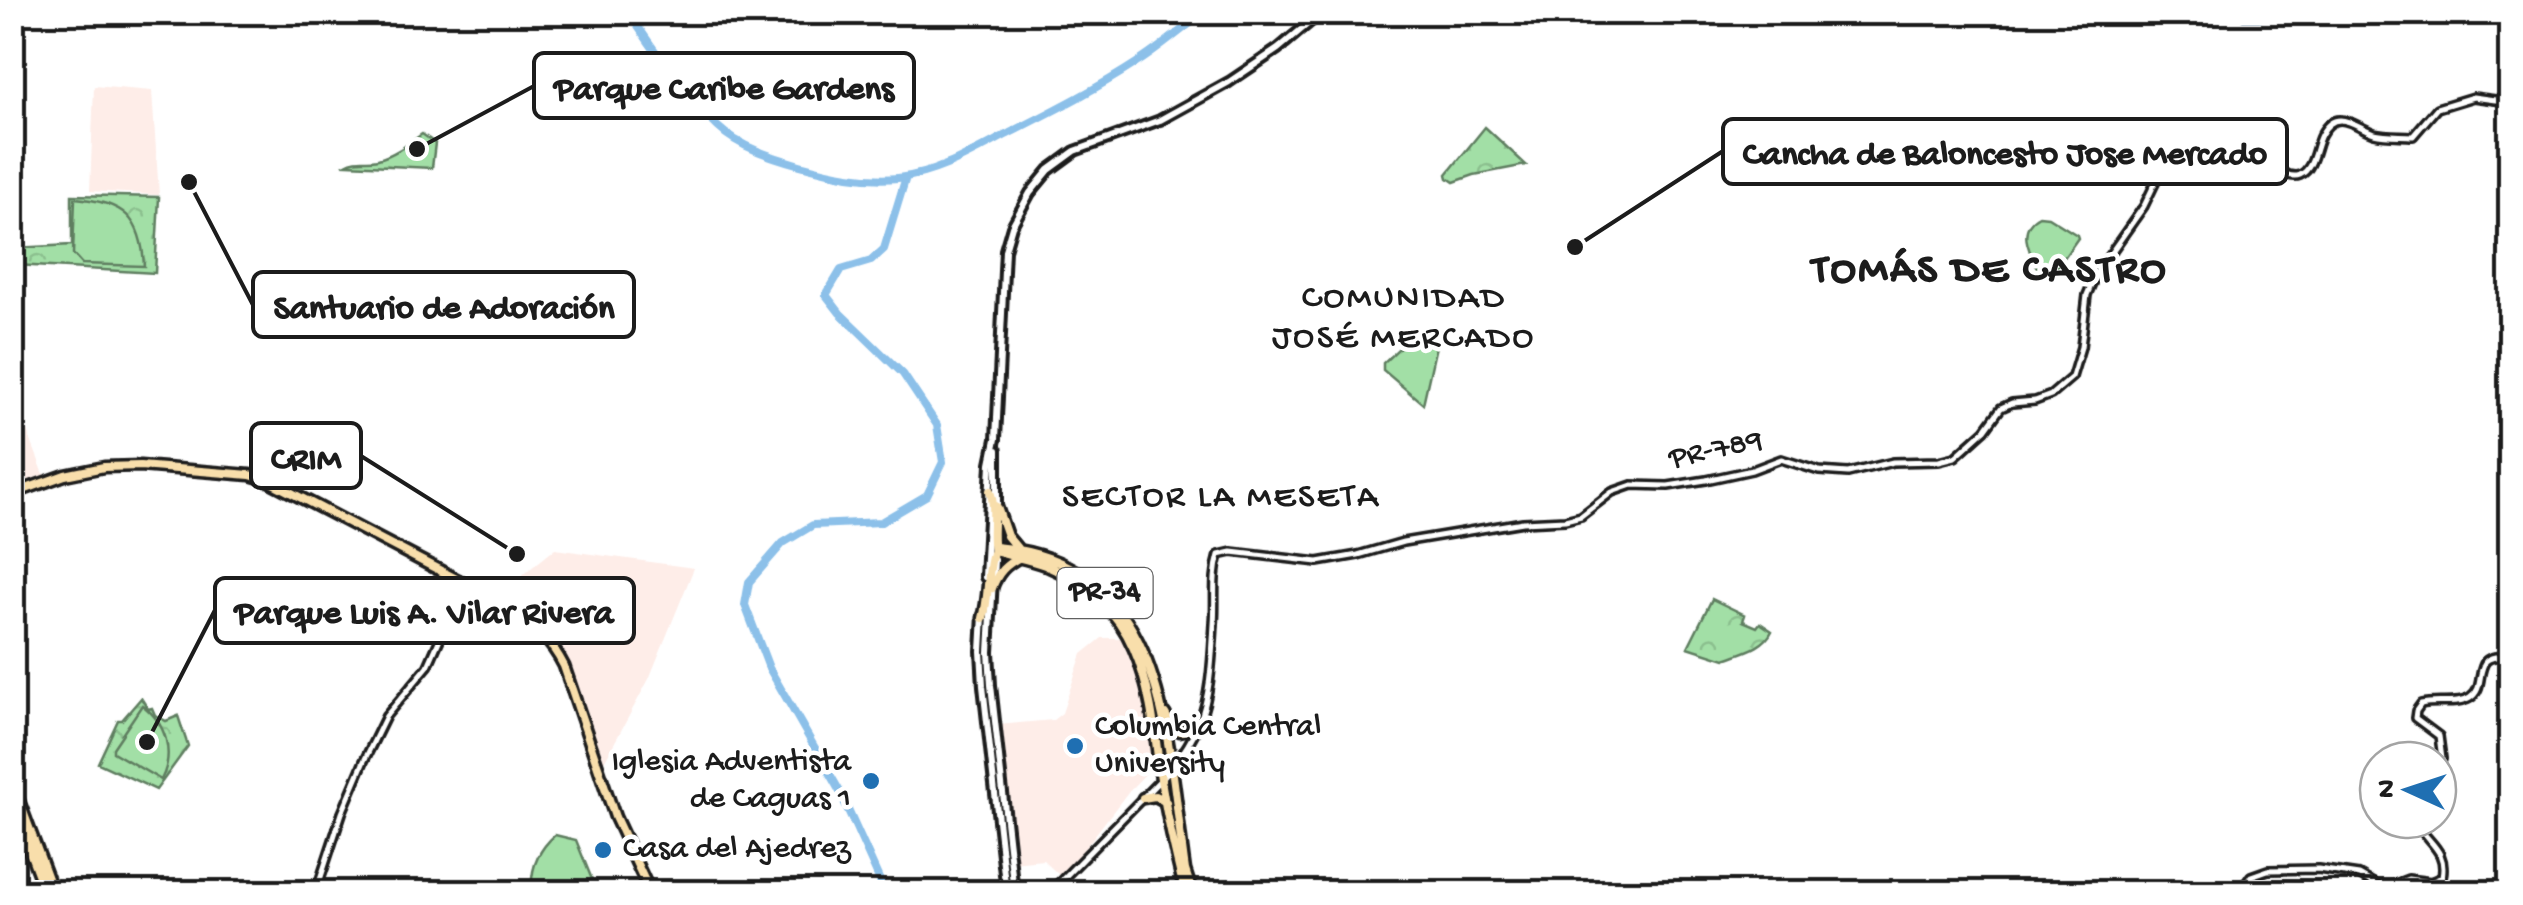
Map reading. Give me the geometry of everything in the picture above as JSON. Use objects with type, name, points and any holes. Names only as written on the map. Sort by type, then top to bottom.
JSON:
[{"type":"main road","points":[[1010,892],[989,652],[1005,250],[1030,193],[1060,161],[1091,144],[1160,120],[1230,82],[1322,12]]},
{"type":"main road","points":[[996,438],[983,618],[983,686],[1010,892]]},
{"type":"main road","points":[[12,497],[103,472],[134,470],[246,478],[265,483],[463,585],[516,617],[562,667],[604,793],[647,892]]},
{"type":"main road","points":[[983,618],[994,549],[990,491]]},
{"type":"main road","points":[[992,588],[1004,566],[1018,553],[997,508]]},
{"type":"main road","name":"PR-34","points":[[994,549],[1064,565],[1106,594],[1144,650],[1160,700],[1188,892]]},
{"type":"main road","name":"PR-34","points":[[1018,553],[1082,585],[1120,622],[1140,660],[1150,694],[1161,778],[1188,892]]},
{"type":"main road","points":[[1160,700],[1167,720],[1175,728],[1185,732],[1200,722]]},
{"type":"main road","points":[[12,782],[52,892]]},
{"type":"main road","points":[[1142,798],[1155,796],[1166,802]]},
{"type":"main road","points":[[12,804],[44,892]]},
{"type":"street","name":"PR-789","points":[[1050,892],[1171,770],[1200,722],[1210,672],[1214,570],[1219,555],[1232,552],[1318,562],[1403,542],[1523,522],[1565,520],[1581,516],[1612,492],[1632,484],[1668,486],[1706,480],[1781,459],[1818,472],[1848,473],[1893,462],[1954,458],[2002,408],[2051,396],[2072,377],[2081,348],[2087,296],[2096,274],[2144,206],[2173,146],[2243,155],[2296,176],[2309,166],[2323,130],[2334,122],[2346,120],[2373,132],[2413,136],[2437,108],[2473,97],[2510,102]]},
{"type":"street","points":[[316,892],[364,761],[386,716],[428,666],[463,585]]},
{"type":"street","points":[[2440,740],[2416,718],[2420,704],[2464,702],[2477,693],[2485,662],[2510,655]]},
{"type":"street","points":[[2240,892],[2251,876],[2268,870],[2328,870],[2359,875],[2380,887],[2408,879],[2432,882],[2442,877],[2445,864],[2442,854],[2428,840]]},
{"type":"shaded area","points":[[94,86],[152,91],[159,195],[90,191]]},
{"type":"shaded area","points":[[12,391],[45,477],[13,489],[12,489]]},
{"type":"shaded area","points":[[555,549],[694,568],[649,679],[604,762],[564,653],[511,584]]},
{"type":"shaded area","name":"Columbia Central University","points":[[1102,638],[1120,638],[1131,652],[1154,765],[1059,875],[1043,860],[1012,863],[997,725],[1053,720],[1062,713],[1082,654]]},
{"type":"green space","points":[[1485,127],[1526,165],[1454,182],[1447,174]]},
{"type":"green space","points":[[422,134],[435,143],[432,168],[346,164],[384,157]]},
{"type":"green space","points":[[72,195],[159,197],[155,273],[16,265],[14,248],[72,245]]},
{"type":"green space","points":[[75,198],[106,203],[127,215],[139,235],[144,266],[82,264],[73,254]]},
{"type":"green space","points":[[2039,216],[2048,217],[2078,238],[2049,279],[2041,276],[2027,243],[2028,228]]},
{"type":"green space","points":[[1416,332],[1438,337],[1423,404],[1383,370],[1383,363]]},
{"type":"green space","points":[[1712,599],[1745,615],[1743,621],[1757,627],[1760,623],[1772,631],[1758,645],[1725,659],[1688,647]]},
{"type":"green space","points":[[141,698],[148,709],[152,708],[155,715],[166,721],[178,716],[188,746],[156,790],[98,763],[118,720]]},
{"type":"green space","points":[[142,705],[157,721],[166,739],[167,759],[161,780],[113,752]]},
{"type":"green space","points":[[555,835],[576,840],[595,887],[587,892],[532,892],[536,861]]},
{"type":"waterway","points":[[628,12],[693,101],[736,140],[767,155],[812,168],[885,179],[926,172],[978,150],[1122,72],[1206,12]]},
{"type":"waterway","points":[[2231,12],[2243,20],[2288,20],[2294,12]]},
{"type":"waterway","points":[[885,892],[839,790],[769,668],[745,605],[749,582],[783,543],[813,525],[881,522],[927,495],[943,462],[937,425],[903,374],[826,295],[841,270],[871,261],[884,249],[906,177]]},
{"type":"place","name":"Parque Caribe Gardens","points":[[417,149]]},
{"type":"place","name":"Santuario de Adoración","points":[[189,182]]},
{"type":"place","name":"Cancha de Baloncesto Jose Mercado","points":[[1575,247]]},
{"type":"place","name":"CRIM","points":[[517,554]]},
{"type":"place","name":"Parque Luis A. Vilar Rivera","points":[[147,742]]},
{"type":"place","name":"Columbia Central University","points":[[1075,746]]},
{"type":"place","name":"Iglesia Adventista de Caguas 1","points":[[871,781]]},
{"type":"place","name":"Casa del Ajedrez","points":[[603,850]]},
{"type":"district","name":"TOMÁS DE CASTRO","points":[[1990,272]]},
{"type":"district","name":"COMUNIDAD JOSÉ MERCADO","points":[[1404,319]]},
{"type":"district","name":"SECTOR LA MESETA","points":[[1221,498]]}]
